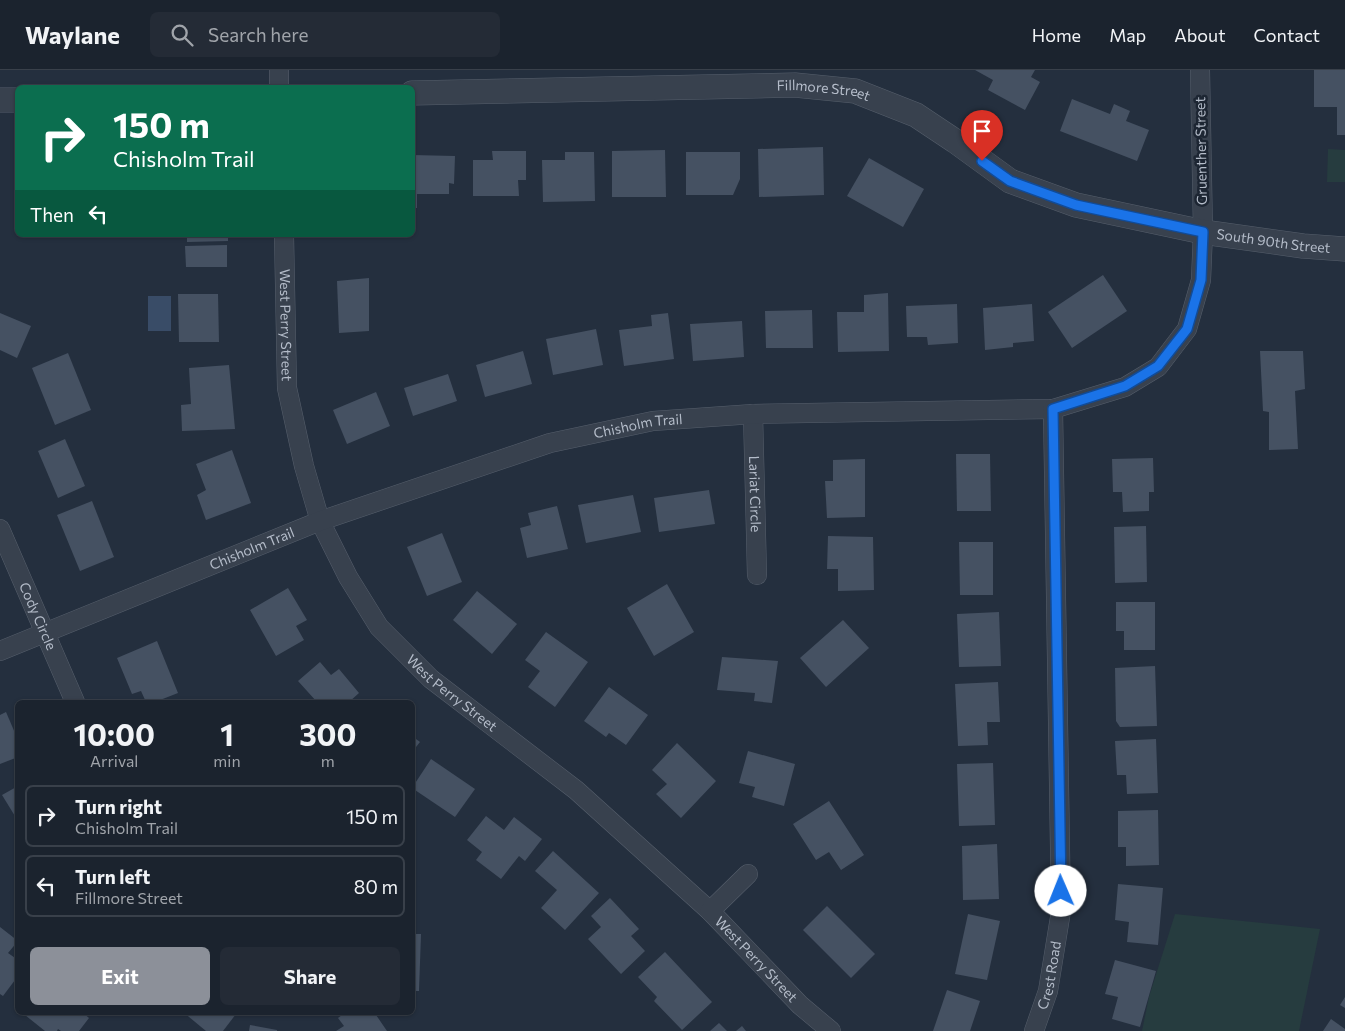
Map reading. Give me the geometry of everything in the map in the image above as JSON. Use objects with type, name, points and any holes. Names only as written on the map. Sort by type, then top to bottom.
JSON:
[{"type":"street","points":[[279,70],[279,85]]},
{"type":"street","name":"Gruenther Street","points":[[1200,70],[1203,232]]},
{"type":"street","name":"Fillmore Street","points":[[415,93],[795,85],[855,91],[916,115],[1010,181],[1076,205],[1203,232]]},
{"type":"street","points":[[0,100],[15,100]]},
{"type":"street","name":"South 90th Street","points":[[1203,232],[1303,246],[1345,248]]},
{"type":"street","name":"Chisholm Trail","points":[[0,651],[320,521],[550,443],[653,421],[754,414],[1053,409],[1125,386],[1158,366],[1187,329],[1201,280],[1203,232]]},
{"type":"street","name":"West Perry Street","points":[[284,237],[287,388],[304,466],[320,521],[348,577],[379,627],[432,679],[576,790],[710,911],[800,1005],[831,1031]]},
{"type":"street","name":"Crest Road","points":[[1034,1031],[1048,991],[1061,911],[1053,409]]},
{"type":"street","name":"Lariat Circle","points":[[754,414],[757,575]]},
{"type":"street","name":"Cody Circle","points":[[0,529],[74,700]]},
{"type":"street","points":[[710,911],[748,874]]},
{"type":"green space","points":[[1328,149],[1345,150],[1345,182],[1327,182]]},
{"type":"green space","points":[[1175,914],[1320,929],[1299,1031],[1142,1031],[1149,997]]},
{"type":"water","points":[[148,296],[171,296],[171,331],[148,331]]},
{"type":"building","points":[[975,70],[1035,70],[1031,77],[1040,82],[1025,110],[988,90],[993,80]]},
{"type":"building","points":[[1314,70],[1345,70],[1345,135],[1337,135],[1337,107],[1314,107]]},
{"type":"building","points":[[1072,99],[1110,114],[1114,104],[1130,111],[1126,121],[1149,130],[1137,161],[1060,131]]},
{"type":"building","points":[[823,147],[824,195],[759,197],[758,149]]},
{"type":"building","points":[[665,150],[666,197],[612,197],[612,151]]},
{"type":"building","points":[[492,151],[526,151],[526,180],[518,180],[519,196],[473,196],[473,160],[493,160]]},
{"type":"building","points":[[565,152],[594,152],[595,201],[543,202],[542,160],[565,160]]},
{"type":"building","points":[[686,152],[740,152],[740,179],[733,195],[686,195]]},
{"type":"building","points":[[415,155],[455,156],[454,184],[449,183],[449,194],[417,194],[417,208],[415,208]]},
{"type":"building","points":[[869,158],[924,189],[903,227],[847,196]]},
{"type":"building","points":[[187,237],[228,237],[228,241],[187,242]]},
{"type":"building","points":[[227,245],[227,267],[186,267],[185,246]]},
{"type":"building","points":[[1103,275],[1127,311],[1072,348],[1048,312]]},
{"type":"building","points":[[369,278],[369,331],[339,333],[337,281]]},
{"type":"building","points":[[888,293],[889,351],[838,352],[837,312],[864,312],[864,295]]},
{"type":"building","points":[[178,294],[218,294],[219,342],[179,342]]},
{"type":"building","points":[[957,304],[958,343],[928,345],[927,337],[907,337],[906,306]]},
{"type":"building","points":[[1032,304],[1034,341],[1013,343],[1013,347],[985,350],[983,308]]},
{"type":"building","points":[[812,310],[813,348],[766,348],[765,311]]},
{"type":"building","points":[[0,313],[31,326],[17,358],[0,350]]},
{"type":"building","points":[[668,313],[674,359],[624,366],[619,330],[652,326],[651,315]]},
{"type":"building","points":[[742,321],[744,357],[693,361],[690,324]]},
{"type":"building","points":[[596,329],[603,365],[553,375],[546,339]]},
{"type":"building","points":[[523,351],[532,384],[485,397],[476,365]]},
{"type":"building","points":[[1260,351],[1303,351],[1305,389],[1295,391],[1298,449],[1269,450],[1269,412],[1263,411]]},
{"type":"building","points":[[68,353],[91,410],[55,425],[32,368]]},
{"type":"building","points":[[229,365],[235,429],[182,431],[181,405],[191,404],[189,368]]},
{"type":"building","points":[[448,374],[457,401],[413,416],[404,388]]},
{"type":"building","points":[[376,392],[390,426],[347,444],[333,410]]},
{"type":"building","points":[[65,439],[85,486],[58,498],[38,451]]},
{"type":"building","points":[[232,450],[251,503],[206,520],[197,495],[206,490],[196,464]]},
{"type":"building","points":[[956,454],[990,454],[991,511],[957,511]]},
{"type":"building","points":[[1153,458],[1154,492],[1149,492],[1149,511],[1123,512],[1122,492],[1113,492],[1112,459]]},
{"type":"building","points":[[865,459],[865,517],[827,518],[825,481],[833,481],[833,460]]},
{"type":"building","points":[[709,490],[715,524],[659,532],[654,498]]},
{"type":"building","points":[[633,495],[641,532],[586,543],[578,505]]},
{"type":"building","points":[[92,501],[114,557],[80,571],[57,515]]},
{"type":"building","points":[[557,506],[568,549],[527,558],[520,528],[531,525],[528,513]]},
{"type":"building","points":[[1146,526],[1147,582],[1115,583],[1114,527]]},
{"type":"building","points":[[442,533],[462,582],[427,596],[407,547]]},
{"type":"building","points":[[828,536],[873,537],[874,590],[838,591],[838,569],[827,569]]},
{"type":"building","points":[[959,542],[993,542],[993,595],[960,595]]},
{"type":"building","points":[[667,584],[694,632],[654,656],[627,608]]},
{"type":"building","points":[[288,588],[307,620],[296,626],[304,640],[276,656],[250,610]]},
{"type":"building","points":[[477,591],[517,624],[492,654],[453,620]]},
{"type":"building","points":[[1116,602],[1155,602],[1155,650],[1124,650],[1124,631],[1116,631]]},
{"type":"building","points":[[999,612],[1001,666],[959,667],[957,614]]},
{"type":"building","points":[[843,620],[869,648],[826,687],[800,658]]},
{"type":"building","points":[[546,632],[588,662],[555,707],[528,687],[540,671],[525,660]]},
{"type":"building","points":[[157,641],[178,693],[160,700],[145,700],[141,691],[132,694],[117,658]]},
{"type":"building","points":[[722,657],[778,661],[772,703],[754,701],[755,693],[717,690]]},
{"type":"building","points":[[320,662],[331,675],[339,669],[359,693],[351,700],[315,700],[298,681]]},
{"type":"building","points":[[1155,666],[1157,726],[1120,727],[1116,721],[1115,668]]},
{"type":"building","points":[[998,682],[1000,722],[987,722],[988,745],[958,746],[955,684]]},
{"type":"building","points":[[609,687],[648,715],[626,745],[609,733],[606,737],[584,721]]},
{"type":"building","points":[[6,712],[15,733],[15,758],[0,764],[0,715]]},
{"type":"building","points":[[415,738],[420,742],[415,748]]},
{"type":"building","points":[[1156,739],[1158,793],[1127,794],[1126,775],[1117,775],[1115,741]]},
{"type":"building","points":[[677,743],[716,781],[681,818],[656,794],[667,784],[652,770]]},
{"type":"building","points":[[748,751],[795,764],[784,806],[752,797],[755,787],[739,783]]},
{"type":"building","points":[[431,759],[475,789],[455,817],[415,790],[415,783]]},
{"type":"building","points":[[993,763],[995,825],[959,826],[957,764]]},
{"type":"building","points":[[15,788],[15,816],[2,795]]},
{"type":"building","points":[[829,801],[864,855],[841,870],[829,852],[816,860],[793,824]]},
{"type":"building","points":[[1158,810],[1159,865],[1126,866],[1126,847],[1118,847],[1118,811]]},
{"type":"building","points":[[486,816],[504,830],[514,817],[542,839],[525,861],[519,856],[501,879],[476,860],[482,852],[467,840]]},
{"type":"building","points":[[997,844],[999,899],[963,900],[962,846]]},
{"type":"building","points":[[553,851],[599,893],[565,930],[541,908],[557,890],[535,871]]},
{"type":"building","points":[[1118,884],[1163,888],[1158,945],[1127,942],[1129,922],[1115,920]]},
{"type":"building","points":[[610,898],[639,929],[631,936],[645,951],[621,974],[588,939],[601,927],[591,916]]},
{"type":"building","points":[[827,906],[875,954],[851,978],[803,930]]},
{"type":"building","points":[[968,914],[1000,921],[987,980],[955,974]]},
{"type":"building","points":[[0,927],[15,939],[15,945],[8,953],[15,958],[15,980],[3,996],[0,994]]},
{"type":"building","points":[[415,934],[421,934],[419,991],[415,991]]},
{"type":"building","points":[[665,952],[712,1002],[682,1030],[654,1001],[657,997],[638,977]]},
{"type":"building","points":[[1115,960],[1156,971],[1140,1027],[1112,1019],[1118,997],[1105,994]]},
{"type":"building","points":[[947,990],[980,1001],[970,1031],[933,1031]]},
{"type":"building","points":[[1345,997],[1345,1008],[1340,1005]]},
{"type":"building","points":[[25,1015],[86,1015],[89,1018],[79,1031],[61,1031],[58,1029],[57,1031],[45,1031]]},
{"type":"building","points":[[187,1015],[235,1015],[223,1031],[206,1031]]},
{"type":"building","points":[[342,1015],[376,1015],[387,1031],[336,1031],[344,1026],[338,1018]]},
{"type":"building","points":[[1331,1019],[1345,1029],[1345,1031],[1323,1031]]},
{"type":"building","points":[[719,1023],[727,1031],[710,1031]]},
{"type":"building","points":[[250,1025],[277,1030],[277,1031],[249,1031]]},
{"type":"building","points":[[742,1026],[746,1031],[736,1031]]},
{"type":"route","points":[[982,161],[1010,181],[1076,205],[1203,232],[1201,280],[1187,329],[1158,366],[1125,386],[1053,409],[1061,891]]}]
